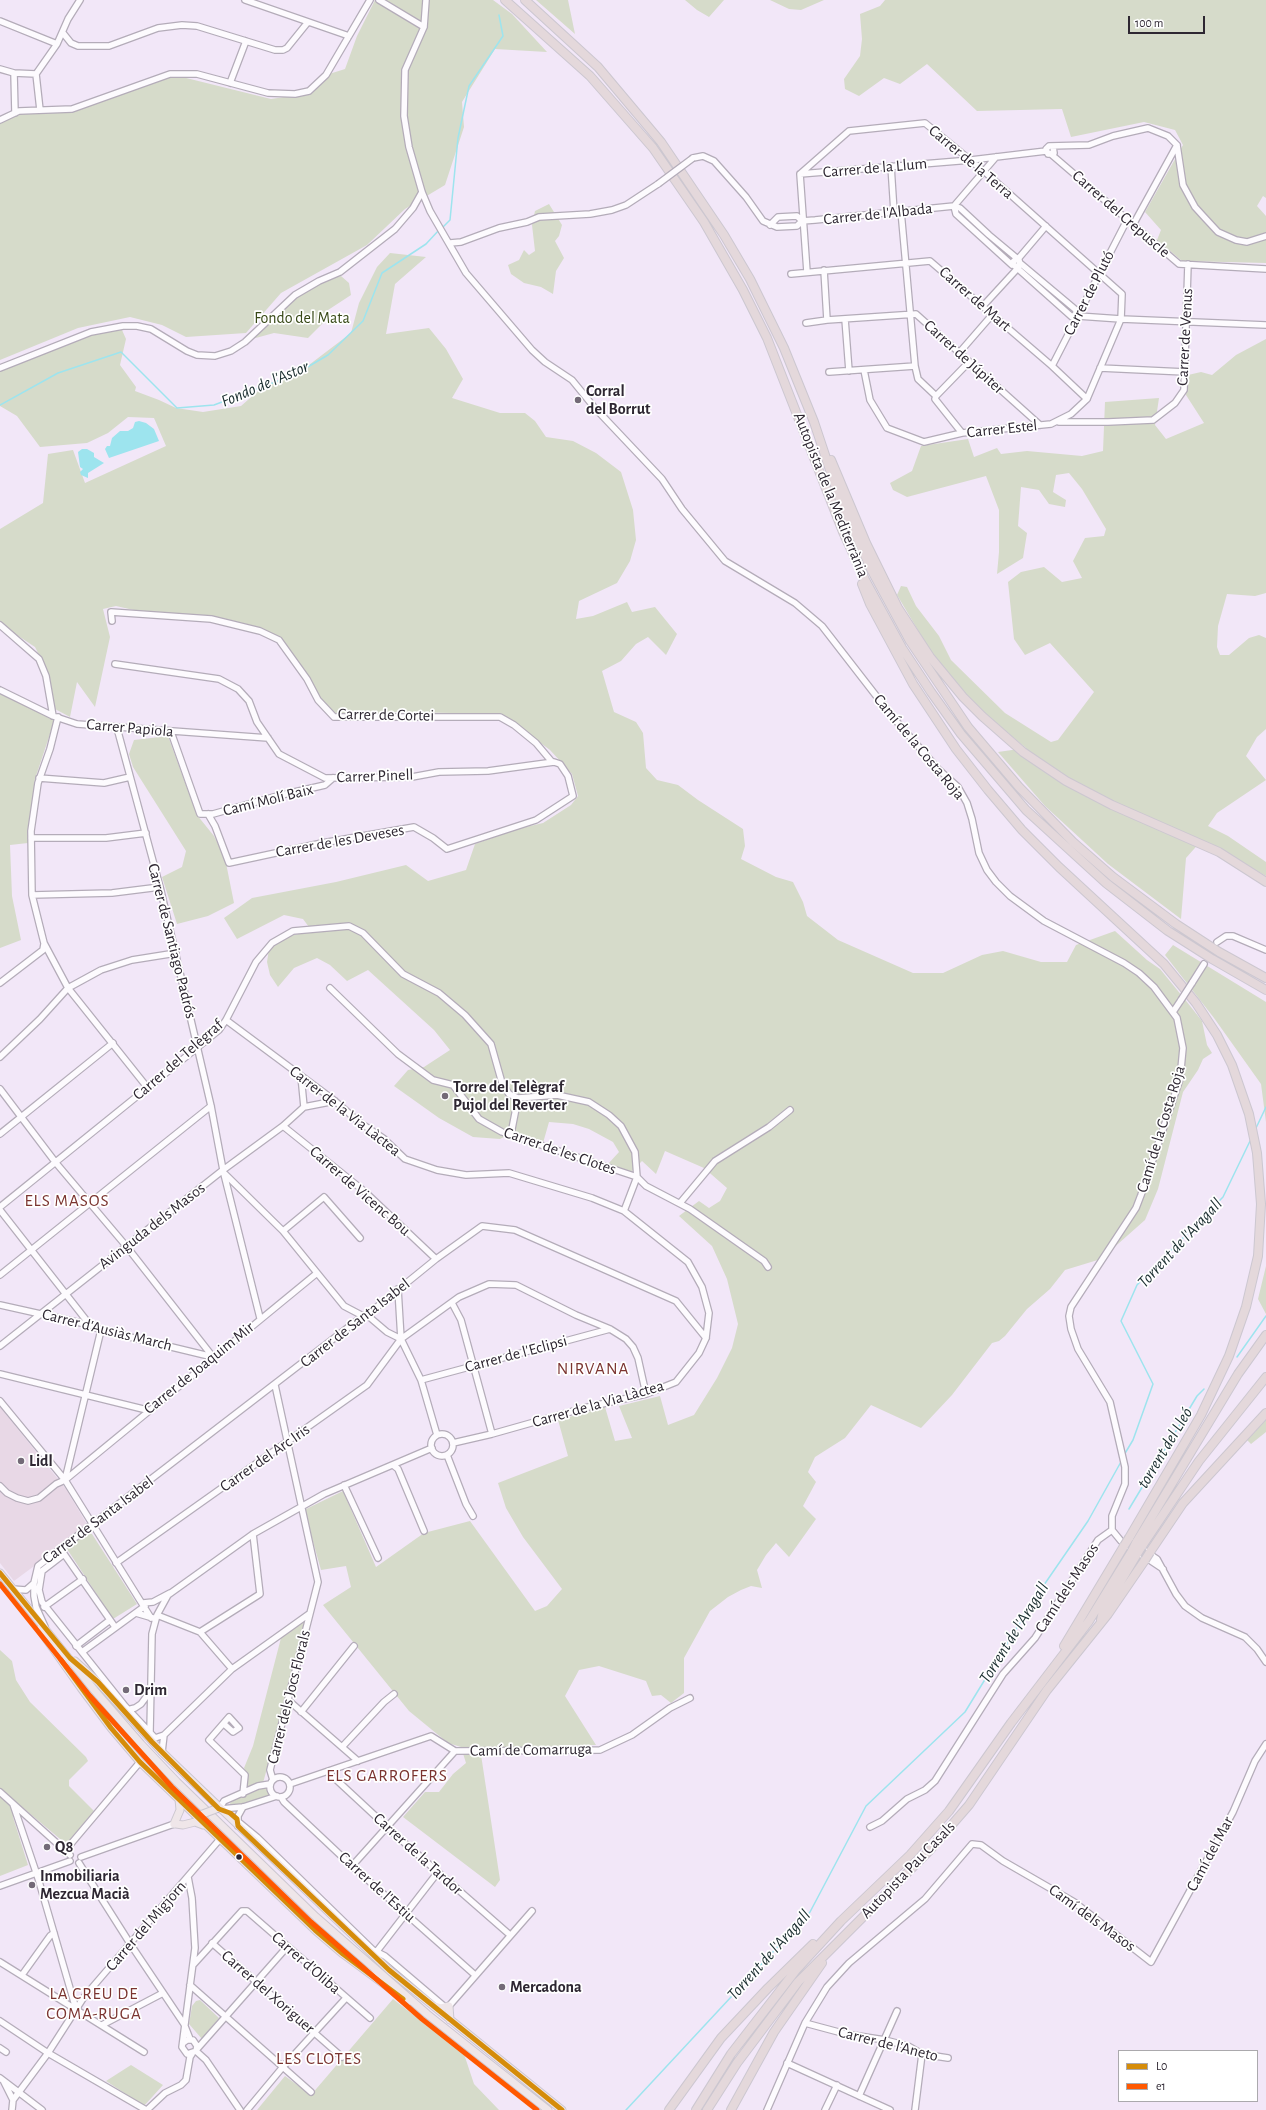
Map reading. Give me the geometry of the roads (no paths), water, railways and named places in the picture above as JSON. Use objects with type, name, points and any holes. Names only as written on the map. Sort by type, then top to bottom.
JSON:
[{"type":"highway","name":"Autopista de la Mediterrània","points":[[505,0],[590,76],[653,148],[704,222],[744,290],[764,332],[843,532],[889,626],[931,692],[977,755],[1026,810],[1086,866],[1147,915],[1212,959],[1266,990]]},
{"type":"highway","name":"Autopista de la Mediterrània","points":[[524,0],[598,67],[660,142],[696,191],[738,257],[784,348],[814,422],[839,497],[883,593],[927,668],[985,748],[1019,787],[1055,824],[1113,876],[1176,924],[1219,952],[1266,978]]},
{"type":"highway","points":[[814,422],[866,544],[898,608],[930,657],[977,711],[1023,752],[1066,781],[1112,805],[1219,852],[1266,882]]},
{"type":"highway","points":[[843,532],[870,604],[913,684],[956,749],[988,790],[1035,843],[1145,945],[1181,982],[1204,1013],[1222,1044],[1237,1077],[1249,1114],[1259,1165],[1261,1204],[1258,1256],[1246,1307],[1229,1356],[1201,1415],[1044,1679]]},
{"type":"highway","points":[[1044,1679],[1089,1621],[1134,1553],[1238,1374],[1266,1335]]},
{"type":"highway","points":[[1139,1545],[1194,1467],[1222,1430],[1266,1377]]},
{"type":"highway","name":"Autopista Pau Casals","points":[[707,2110],[734,2068],[798,1982],[929,1851],[969,1805],[1042,1696],[1131,1584],[1150,1552],[1183,1503],[1266,1414]]},
{"type":"highway","points":[[1100,1623],[1104,1611],[1134,1553]]},
{"type":"highway","name":"Autopista Pau Casals","points":[[696,2110],[714,2080],[754,2022],[796,1970],[841,1921],[881,1884],[938,1825],[1044,1679]]},
{"type":"highway","points":[[669,2110],[721,2038],[742,2014],[830,1928],[841,1921]]},
{"type":"highway","points":[[731,2110],[774,2032],[791,2005],[841,1938]]},
{"type":"main road","points":[[0,1573],[141,1744],[176,1782],[316,1917],[420,2008],[548,2110]]},
{"type":"main road","points":[[40,1622],[42,1633],[81,1688],[111,1728],[140,1762],[343,1954],[412,2005],[420,2008]]},
{"type":"main road","points":[[70,1658],[78,1663],[126,1710],[162,1752],[218,1809],[237,1823],[389,1970],[562,2110]]},
{"type":"main road","points":[[175,1824],[180,1810],[179,1799]]},
{"type":"main road","points":[[175,1824],[218,1809]]},
{"type":"main road","points":[[175,1824],[183,1825],[195,1822],[206,1826]]},
{"type":"main road","points":[[428,2002],[441,2008],[447,2006],[450,2020]]},
{"type":"street","points":[[40,110],[36,74],[57,44],[80,0]]},
{"type":"street","points":[[245,0],[349,36]]},
{"type":"street","points":[[261,6],[264,0]]},
{"type":"street","points":[[0,120],[15,113],[40,110],[72,109],[170,74],[197,74],[268,93],[295,94],[309,91],[326,74],[370,0]]},
{"type":"street","points":[[379,0],[424,27]]},
{"type":"street","name":"Camí de la Costa Roja","points":[[426,0],[424,27],[405,70],[403,98],[409,147],[422,192],[430,210],[466,273],[522,338],[545,362],[572,380],[594,407],[662,478],[682,510],[725,561],[795,602],[822,626],[891,715],[938,769],[958,787],[967,803],[979,853],[987,870],[996,882],[1010,896],[1044,921],[1124,963],[1139,973],[1154,987],[1173,1012],[1182,1039],[1182,1066],[1176,1091],[1141,1195],[1136,1208],[1084,1286],[1070,1311],[1071,1329],[1078,1349],[1110,1402],[1125,1467],[1125,1484],[1112,1516],[1112,1531]]},
{"type":"street","points":[[0,21],[57,44]]},
{"type":"street","points":[[63,33],[71,43],[78,46],[109,46],[158,28],[182,25],[197,26],[275,50],[283,50],[287,48],[308,22]]},
{"type":"street","points":[[230,83],[246,41]]},
{"type":"street","points":[[0,69],[14,73],[36,74]]},
{"type":"street","points":[[14,73],[15,113]]},
{"type":"street","name":"Carrer de la Terra","points":[[800,174],[849,131],[925,123],[985,172],[1122,294],[1121,319]]},
{"type":"street","points":[[1053,147],[1055,152],[1052,155],[1048,154],[1046,151],[1048,147],[1090,145],[1113,136],[1148,128],[1168,136],[1177,145],[1183,185],[1195,207],[1218,232],[1236,240],[1247,242],[1266,236]]},
{"type":"street","points":[[1133,225],[1177,145]]},
{"type":"street","name":"Carrer de la Llum","points":[[800,174],[971,160],[1046,151]]},
{"type":"street","name":"Carrer del Crepuscle","points":[[1052,155],[1179,264],[1266,269]]},
{"type":"street","points":[[450,243],[461,242],[484,232],[539,217],[590,214],[612,210],[626,205],[693,158],[703,156],[714,161],[746,197],[763,221],[770,225]]},
{"type":"street","name":"Carrer de l'Albada","points":[[802,221],[797,216],[778,217],[770,225],[777,227],[797,226],[802,221],[954,206],[985,172],[996,157]]},
{"type":"street","points":[[891,166],[894,212]]},
{"type":"street","points":[[800,174],[802,221],[807,272]]},
{"type":"street","points":[[0,368],[91,332],[123,326],[137,326],[151,329],[187,351],[197,355],[214,356],[230,351],[245,342],[294,295],[340,272],[395,229],[413,208],[422,192]]},
{"type":"street","name":"Carrer de l'Albada","points":[[954,206],[956,214],[1016,264],[1072,317],[1077,315],[1121,319],[1187,320],[1266,324]]},
{"type":"street","points":[[901,211],[907,263],[914,366],[918,379],[936,396],[935,399],[962,433]]},
{"type":"street","name":"Carrer de Plutó","points":[[1052,366],[1127,220]]},
{"type":"street","points":[[983,306],[1046,226]]},
{"type":"street","name":"Carrer de Mart","points":[[791,274],[930,261],[1052,366],[1087,399]]},
{"type":"street","name":"Carrer de Venus","points":[[1056,422],[1153,420],[1175,403],[1184,390],[1188,264]]},
{"type":"street","points":[[824,270],[827,320]]},
{"type":"street","name":"Carrer de Júpiter","points":[[806,323],[827,320],[916,314],[1040,425]]},
{"type":"street","points":[[959,353],[992,315]]},
{"type":"street","points":[[845,319],[849,371]]},
{"type":"street","name":"Carrer Estel","points":[[864,370],[870,400],[887,428],[924,442],[962,433],[1051,424],[1071,414],[1087,399],[1121,319]]},
{"type":"street","points":[[936,396],[969,362]]},
{"type":"street","points":[[830,372],[914,366]]},
{"type":"street","points":[[1100,368],[1185,372]]},
{"type":"street","name":"Carrer de Cortei","points":[[112,621],[112,612],[211,619],[260,631],[279,640],[307,679],[318,700],[334,717],[500,717],[514,725],[536,743],[552,762]]},
{"type":"street","points":[[0,625],[39,659],[46,676],[55,716],[50,749],[40,778],[31,838],[32,895],[44,943],[44,950],[0,983]]},
{"type":"street","name":"Carrer Pinell","points":[[114,664],[219,679],[238,689],[249,701],[256,722],[278,754],[326,778],[412,777],[439,772],[488,771],[552,762],[560,764]]},
{"type":"street","name":"Carrer Papiola","points":[[0,690],[55,716],[77,724],[268,738]]},
{"type":"street","name":"Carrer de Santiago Padrós","points":[[117,728],[146,832],[176,952],[211,1106],[224,1172],[260,1318]]},
{"type":"street","name":"Camí Molí Baix","points":[[172,732],[200,814],[208,814],[325,785],[333,778]]},
{"type":"street","name":"Carrer de les Deveses","points":[[208,814],[215,826],[229,863],[314,844],[414,828],[433,838],[448,849],[536,820],[564,803],[573,796],[568,776],[560,764]]},
{"type":"street","points":[[40,778],[104,783],[130,777]]},
{"type":"street","points":[[31,838],[106,838],[146,832]]},
{"type":"street","points":[[32,895],[112,894],[160,887]]},
{"type":"street","name":"Carrer del Telègraf","points":[[0,1209],[197,1046],[219,1030],[226,1020],[256,962],[272,943],[292,931],[349,926],[364,933],[403,974],[439,993],[465,1015],[491,1044],[502,1083],[509,1094],[518,1098]]},
{"type":"street","points":[[1217,942],[1226,936],[1233,936],[1266,950]]},
{"type":"street","points":[[44,943],[68,988],[147,1087]]},
{"type":"street","points":[[0,1057],[40,1019],[68,988],[101,970],[132,960],[176,952]]},
{"type":"street","points":[[1173,1012],[1204,964]]},
{"type":"street","name":"Carrer de les Clotes","points":[[330,988],[398,1054],[433,1080],[453,1086],[479,1119],[502,1132],[637,1178],[646,1186],[680,1203],[764,1261],[768,1267]]},
{"type":"street","name":"Carrer de la Via Làctea","points":[[226,1020],[335,1101],[359,1122],[383,1138],[405,1158],[437,1170],[466,1175],[509,1174],[592,1198],[624,1211],[688,1262],[702,1287],[709,1313],[706,1338],[699,1353],[676,1382],[646,1394],[584,1408],[454,1443]]},
{"type":"street","points":[[0,1134],[22,1118],[112,1043]]},
{"type":"street","points":[[301,1076],[304,1107],[335,1101]]},
{"type":"street","points":[[0,1089],[56,1163],[127,1247],[213,1357]]},
{"type":"street","points":[[511,1134],[518,1098],[557,1095],[589,1102],[609,1115],[621,1126],[635,1152],[637,1178],[624,1211]]},
{"type":"street","points":[[0,1275],[211,1106]]},
{"type":"street","name":"Avinguda dels Masos","points":[[0,1346],[283,1126],[304,1107]]},
{"type":"street","points":[[680,1203],[715,1161],[769,1127],[790,1110]]},
{"type":"street","name":"Carrer de Vicenc Bou","points":[[283,1126],[364,1191],[436,1259]]},
{"type":"street","points":[[224,1172],[283,1231],[344,1306],[365,1316],[387,1332],[401,1339]]},
{"type":"street","points":[[283,1231],[324,1197],[360,1238]]},
{"type":"street","points":[[0,1209],[90,1325]]},
{"type":"street","name":"Carrer de Santa Isabel","points":[[45,1629],[36,1607],[34,1583],[38,1566],[62,1551],[93,1525],[365,1316],[436,1259],[482,1226],[515,1230],[676,1301],[706,1338]]},
{"type":"street","name":"Carrer de Joaquim Mir","points":[[0,1486],[7,1493],[28,1501],[39,1498],[56,1484],[65,1480],[317,1272]]},
{"type":"street","name":"Carrer del Arc Iris","points":[[116,1563],[368,1386],[401,1339],[459,1297],[489,1284],[516,1285],[576,1315],[610,1329],[626,1339],[633,1347],[638,1358],[646,1394]]},
{"type":"street","points":[[398,1289],[401,1339],[421,1380],[437,1435]]},
{"type":"street","points":[[452,1303],[461,1320],[492,1434]]},
{"type":"street","name":"Carrer d'Ausiàs March","points":[[0,1305],[41,1313],[90,1325],[101,1330],[213,1357]]},
{"type":"street","name":"Carrer de l'Eclipsi","points":[[421,1380],[610,1329]]},
{"type":"street","points":[[65,1480],[84,1394],[101,1330]]},
{"type":"street","points":[[0,1374],[148,1410]]},
{"type":"street","points":[[274,1385],[286,1444],[302,1508],[318,1582],[309,1614],[232,1669],[164,1735],[153,1740],[150,1732],[152,1634],[155,1617],[171,1593],[253,1534],[302,1508],[344,1485],[432,1448]]},
{"type":"street","points":[[0,1401],[65,1480],[116,1563],[144,1604],[155,1617]]},
{"type":"street","points":[[437,1435],[448,1435],[454,1443],[452,1451],[447,1455],[436,1455],[432,1448],[432,1442],[437,1435]]},
{"type":"street","points":[[447,1455],[466,1504],[473,1516]]},
{"type":"street","points":[[70,1459],[73,1463],[82,1466]]},
{"type":"street","points":[[393,1465],[398,1469],[424,1531]]},
{"type":"street","points":[[344,1485],[378,1558]]},
{"type":"street","points":[[1112,1531],[1154,1556],[1176,1594],[1191,1610],[1203,1618],[1245,1637],[1257,1649],[1266,1662]]},
{"type":"street","name":"Camí dels Masos","points":[[870,1827],[882,1821],[907,1799],[925,1790],[935,1781],[1003,1674],[1036,1638],[1098,1540],[1112,1531]]},
{"type":"street","points":[[200,1632],[260,1594],[253,1534]]},
{"type":"street","points":[[115,1627],[83,1579],[62,1551],[44,1569],[40,1576],[39,1598],[44,1607],[82,1652],[126,1710],[150,1732]]},
{"type":"street","points":[[44,1607],[83,1579]]},
{"type":"street","name":"Carrer de Santa Isabel","points":[[12,1588],[26,1590],[34,1583]]},
{"type":"street","points":[[82,1652],[136,1612],[144,1604],[153,1602],[166,1593],[171,1593]]},
{"type":"street","points":[[136,1612],[200,1632],[232,1669]]},
{"type":"street","name":"Carrer dels Jocs Florals","points":[[272,1782],[270,1770],[309,1614]]},
{"type":"street","points":[[76,1646],[110,1620]]},
{"type":"street","points":[[301,1712],[354,1646]]},
{"type":"street","points":[[126,1710],[141,1704],[150,1691]]},
{"type":"street","points":[[342,1747],[384,1702],[394,1694]]},
{"type":"street","name":"Camí de Comarruga","points":[[454,1751],[600,1750],[632,1735],[670,1708],[690,1698]]},
{"type":"street","points":[[288,1700],[358,1761]]},
{"type":"street","points":[[224,1724],[209,1740],[244,1775],[243,1794]]},
{"type":"street","points":[[162,1752],[164,1735]]},
{"type":"street","points":[[290,1784],[431,1736],[454,1751],[352,1866]]},
{"type":"street","name":"Camí del Mar","points":[[1151,1962],[1233,1812],[1255,1761],[1266,1744]]},
{"type":"street","points":[[64,1852],[140,1762]]},
{"type":"street","name":"Carrer de la Tardor","points":[[328,1772],[386,1826],[510,1935]]},
{"type":"street","points":[[282,1777],[288,1780],[290,1784],[289,1792],[279,1797],[243,1807],[218,1809],[224,1802],[258,1786],[282,1777]]},
{"type":"street","points":[[272,1782],[271,1791],[279,1797]]},
{"type":"street","points":[[0,1792],[64,1852],[74,1865],[80,1860],[175,1824]]},
{"type":"street","name":"Carrer de l'Estiu","points":[[279,1797],[352,1866],[475,1975]]},
{"type":"street","points":[[13,1804],[36,1873],[76,2009]]},
{"type":"street","points":[[243,1807],[239,1812],[237,1823],[257,1837],[373,1950],[377,1951],[447,2006],[532,1911]]},
{"type":"street","points":[[23,1832],[24,1825],[28,1819]]},
{"type":"street","name":"Carrer del Migjorn","points":[[13,2100],[48,2052],[76,2009],[220,1839]]},
{"type":"street","name":"Camí dels Masos","points":[[805,2022],[827,1987],[849,1963],[925,1899],[970,1846],[978,1843],[1003,1861],[1074,1902],[1151,1962]]},
{"type":"street","points":[[0,1886],[36,1873],[70,1858],[76,1853],[130,1945],[184,2024],[193,2041],[195,2051],[206,2060],[240,2110]]},
{"type":"street","points":[[377,1951],[438,1872]]},
{"type":"street","points":[[188,1877],[196,1942],[182,2047],[184,2052],[195,2051]]},
{"type":"street","name":"Carrer d'Oliba","points":[[212,1943],[242,1911],[247,1911],[370,2018]]},
{"type":"street","points":[[22,1976],[54,1933]]},
{"type":"street","points":[[196,1942],[200,1947],[206,1949]]},
{"type":"street","points":[[193,1965],[212,1943]]},
{"type":"street","name":"Carrer del Xoriguer","points":[[212,1943],[342,2057]]},
{"type":"street","points":[[0,2021],[48,2052],[146,2110],[165,2092],[181,2085],[186,2080],[190,2058],[195,2051],[287,1947]]},
{"type":"street","points":[[377,1951],[389,1970]]},
{"type":"street","points":[[1,1964],[144,2052]]},
{"type":"street","points":[[190,1985],[225,2018],[311,2092]]},
{"type":"street","points":[[102,2025],[163,1993]]},
{"type":"street","points":[[247,2110],[282,2068],[346,1998]]},
{"type":"street","points":[[859,2096],[897,2011]]},
{"type":"street","points":[[767,2110],[805,2022]]},
{"type":"street","name":"Carrer de l'Aneto","points":[[805,2022],[846,2034],[885,2040],[908,2046],[922,2054],[948,2058]]},
{"type":"street","points":[[183,2043],[193,2041],[204,2042]]},
{"type":"street","points":[[0,2048],[6,2052]]},
{"type":"street","points":[[915,2110],[922,2054]]},
{"type":"street","points":[[787,2063],[880,2107],[890,2110]]},
{"type":"street","points":[[1,2078],[42,2110]]},
{"type":"street","points":[[1,2078],[13,2100],[12,2110]]},
{"type":"street","points":[[825,2110],[836,2085]]},
{"type":"water","points":[[139,421],[146,423],[154,429],[159,441],[109,458],[105,449],[107,446],[110,446],[112,438],[120,431],[128,431],[133,428],[135,422]]},
{"type":"water","points":[[82,449],[87,449],[94,453],[94,457],[104,463],[88,473],[88,478],[81,475],[80,472],[83,469],[80,467],[78,452]]},
{"type":"waterway","name":"Fondo de l'Astor","points":[[442,228],[450,220],[458,138],[469,86],[503,36],[499,15]]},
{"type":"waterway","name":"Fondo de l'Astor","points":[[0,405],[58,373],[121,352],[177,408],[214,405],[294,375],[328,355],[363,321],[382,273],[426,244],[439,230]]},
{"type":"waterway","name":"Torrent de l'Aragall","points":[[1256,1128],[1266,1107]]},
{"type":"waterway","name":"Torrent de l'Aragall","points":[[1124,1455],[1133,1440],[1153,1384],[1121,1321],[1137,1285],[1223,1197],[1251,1139]]},
{"type":"waterway","name":"torrent del Lleó","points":[[1237,1357],[1266,1316]]},
{"type":"waterway","name":"torrent del Lleó","points":[[1129,1509],[1197,1396],[1204,1389]]},
{"type":"waterway","name":"Torrent de l'Aragall","points":[[626,2110],[810,1912],[866,1806],[965,1712],[1035,1598],[1088,1521],[1122,1460]]},
{"type":"place","name":"Corral del Borrut","points":[[578,400]]},
{"type":"place","name":"Torre del Telègraf Pujol del Reverter","points":[[445,1096]]},
{"type":"place","name":"Lidl","points":[[21,1461]]},
{"type":"place","name":"Drim","points":[[126,1690]]},
{"type":"place","name":"Q8","points":[[47,1847]]},
{"type":"place","name":"Inmobiliaria Mezcua Macià","points":[[32,1885]]},
{"type":"place","name":"Mercadona","points":[[502,1987]]},
{"type":"district","name":"ELS MASOS","points":[[67,1201]]},
{"type":"district","name":"NIRVANA","points":[[593,1369]]},
{"type":"district","name":"ELS GARROFERS","points":[[387,1776]]},
{"type":"district","name":"LA CREU DE COMA-RUGA","points":[[94,2004]]},
{"type":"district","name":"LES CLOTES","points":[[319,2059]]},
{"type":"park label","name":"Fondo del Mata","points":[[302,318]]}]
